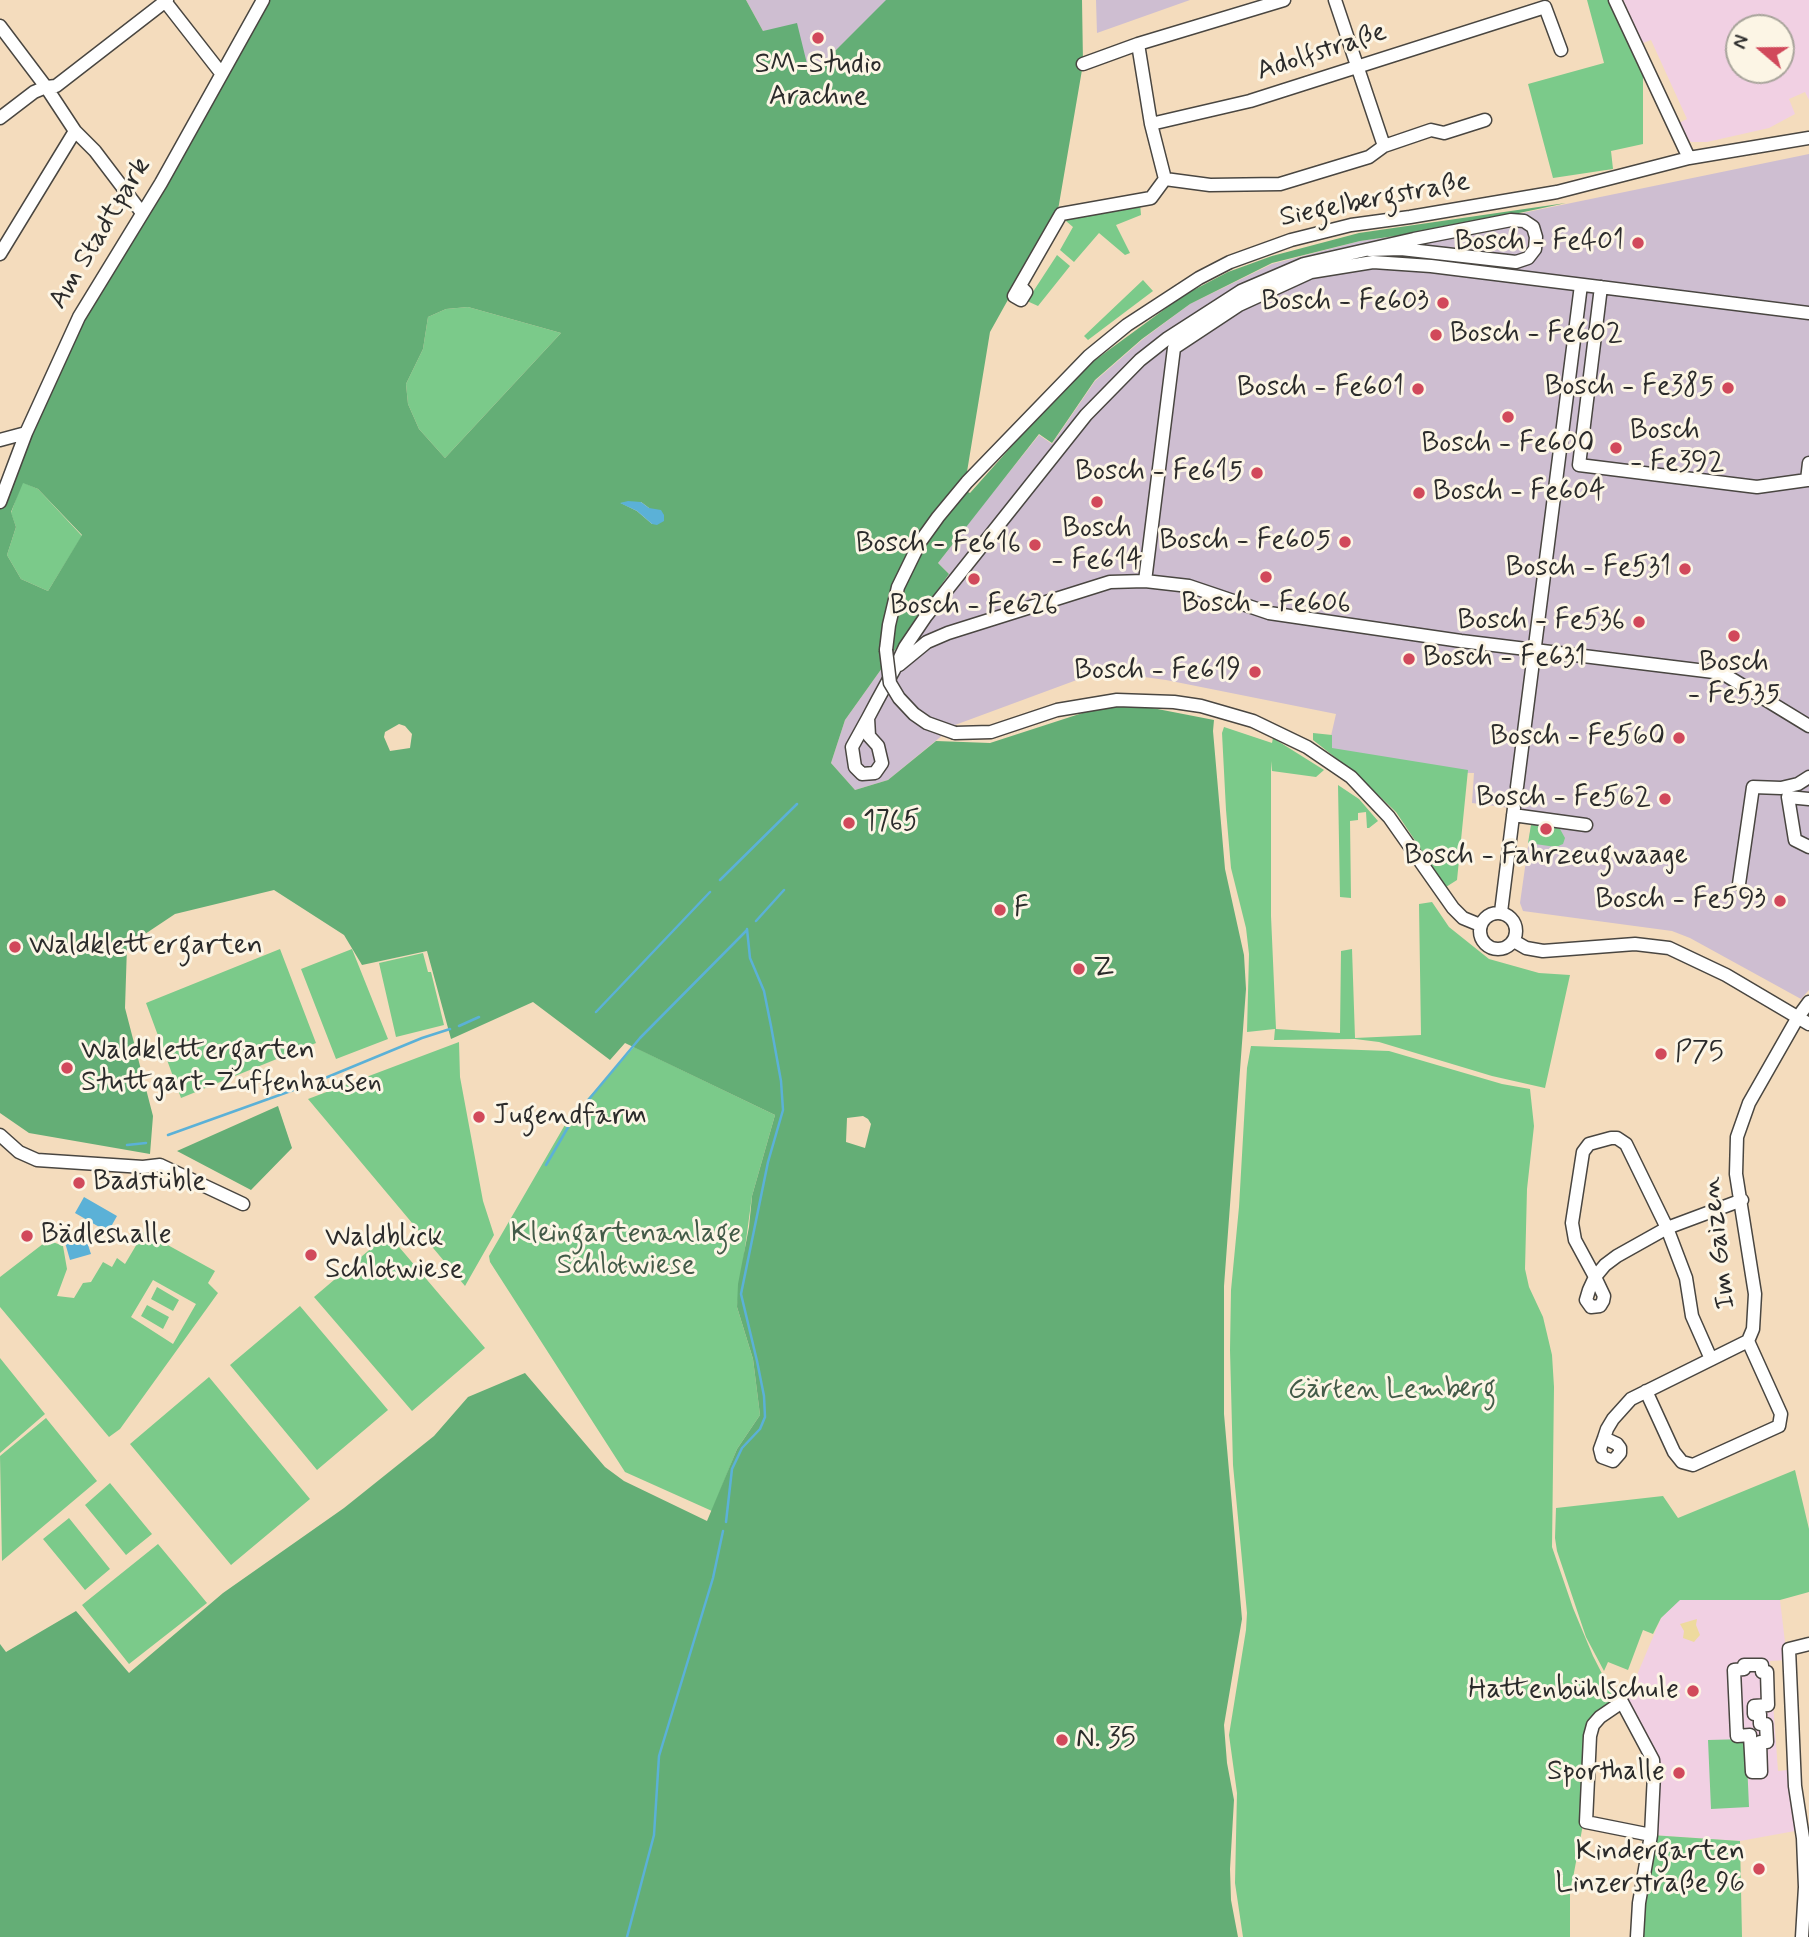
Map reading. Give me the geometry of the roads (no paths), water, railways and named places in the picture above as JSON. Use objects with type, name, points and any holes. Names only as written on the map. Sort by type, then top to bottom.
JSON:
[{"type":"street","name":"Am Stadtpark","points":[[0,502],[26,433],[79,317],[161,183],[263,0]]},
{"type":"street","points":[[1083,64],[1284,0]]},
{"type":"street","points":[[1335,0],[1384,146]]},
{"type":"street","points":[[1615,0],[1689,158]]},
{"type":"street","points":[[0,118],[34,92],[56,86],[165,1],[221,73]]},
{"type":"street","name":"Adolfstraße","points":[[1151,124],[1250,102],[1545,7],[1561,50]]},
{"type":"street","points":[[0,26],[75,131],[95,151],[142,213]]},
{"type":"street","points":[[1139,44],[1151,124],[1165,179]]},
{"type":"street","points":[[1165,179],[1210,185],[1280,184],[1369,157],[1384,146],[1431,130],[1444,133],[1485,120]]},
{"type":"street","points":[[0,254],[75,131]]},
{"type":"street","name":"Siegelbergstraße","points":[[1480,925],[1463,918],[1453,908],[1389,817],[1351,777],[1307,747],[1253,721],[1214,709],[1174,702],[1117,700],[1058,710],[990,732],[955,733],[927,723],[899,698],[890,682],[886,650],[898,587],[920,542],[938,517],[967,482],[1089,356],[1127,325],[1182,288],[1230,262],[1292,240],[1351,225],[1557,192],[1689,158],[1809,138]]},
{"type":"street","points":[[1020,286],[1061,214],[1151,198],[1165,179]]},
{"type":"street","points":[[867,718],[912,636],[947,586],[1086,415],[1140,360],[1199,316],[1241,291],[1304,264],[1452,231],[1511,220],[1524,221],[1532,228],[1536,237],[1535,249],[1528,258],[1516,262],[1401,249],[1368,250]]},
{"type":"street","points":[[1450,254],[1444,250],[1442,243],[1444,236],[1452,231]]},
{"type":"street","points":[[1145,581],[1174,348],[1239,304],[1311,272],[1373,262],[1431,266],[1809,313]]},
{"type":"street","points":[[1517,787],[1581,285]]},
{"type":"street","points":[[1601,287],[1579,464],[1758,487],[1808,480],[1809,463]]},
{"type":"street","points":[[0,440],[26,433]]},
{"type":"street","points":[[895,668],[928,642],[948,633],[1110,582],[1145,581],[1189,586],[1269,613],[1723,673],[1809,726]]},
{"type":"street","points":[[1739,884],[1753,787],[1781,788],[1798,785],[1809,777]]},
{"type":"street","points":[[1809,799],[1788,797],[1794,840],[1809,847]]},
{"type":"street","points":[[1501,912],[1513,812],[1586,825]]},
{"type":"street","points":[[1501,912],[1507,914],[1515,923],[1516,935],[1514,941],[1503,948],[1490,947],[1481,938],[1480,925],[1488,915],[1501,912]]},
{"type":"street","points":[[1514,941],[1525,948],[1543,951],[1635,944],[1669,948],[1726,975],[1803,1020]]},
{"type":"street","name":"Im Gaizen","points":[[1604,1438],[1620,1409],[1631,1399],[1748,1341],[1753,1329],[1755,1294],[1735,1160],[1739,1127],[1749,1103],[1803,1020],[1809,1002]]},
{"type":"street","points":[[0,1135],[19,1152],[37,1160],[143,1167],[160,1165],[243,1205]]},
{"type":"street","points":[[1711,1359],[1692,1316],[1686,1278],[1667,1228],[1626,1144],[1617,1138],[1611,1138],[1586,1147],[1581,1161],[1573,1231],[1580,1251],[1595,1277],[1617,1256],[1667,1228],[1742,1200]]},
{"type":"street","points":[[1646,1391],[1674,1452],[1682,1462],[1693,1465],[1779,1426],[1781,1414],[1748,1341]]},
{"type":"street","points":[[1802,1937],[1806,1837],[1795,1786],[1788,1649],[1809,1644]]},
{"type":"street","points":[[1744,1665],[1762,1665],[1762,1672],[1767,1672],[1768,1705],[1754,1706],[1754,1714],[1760,1714],[1760,1724],[1766,1724],[1767,1742],[1760,1742],[1761,1772],[1752,1772],[1750,1735],[1737,1736],[1734,1670],[1744,1669],[1744,1665]]},
{"type":"street","points":[[1637,1937],[1639,1903],[1651,1835],[1653,1760],[1622,1702],[1600,1717],[1590,1736],[1586,1822],[1651,1835]]},
{"type":"water","points":[[641,502],[649,508],[661,510],[664,521],[657,525],[652,524],[637,511],[620,503]]},
{"type":"water","points":[[84,1197],[117,1216],[108,1232],[75,1213]]},
{"type":"water","points":[[81,1230],[91,1236],[87,1242],[91,1254],[70,1260],[64,1239],[78,1235]]},
{"type":"waterway","points":[[720,880],[797,804]]},
{"type":"waterway","points":[[756,921],[784,890]]},
{"type":"waterway","points":[[596,1012],[710,892]]},
{"type":"waterway","points":[[726,1522],[732,1469],[742,1448],[760,1429],[765,1417],[764,1396],[741,1294],[768,1162],[783,1110],[781,1081],[771,1026],[764,991],[750,958],[747,929]]},
{"type":"waterway","points":[[546,1165],[574,1117],[640,1038],[747,930]]},
{"type":"waterway","points":[[459,1026],[479,1017]]},
{"type":"waterway","points":[[168,1135],[313,1083],[450,1029]]},
{"type":"waterway","points":[[127,1145],[146,1143]]},
{"type":"waterway","points":[[627,1937],[654,1835],[659,1756],[713,1578],[723,1531]]},
{"type":"tunnel","points":[[1514,808],[1517,787]]},
{"type":"place","name":"SM-Studio Arachne","points":[[818,38]]},
{"type":"place","name":"Bosch - Fe401","points":[[1638,243]]},
{"type":"place","name":"Bosch - Fe603","points":[[1443,303]]},
{"type":"place","name":"Bosch - Fe602","points":[[1436,335]]},
{"type":"place","name":"Bosch - Fe385","points":[[1728,388]]},
{"type":"place","name":"Bosch - Fe601","points":[[1418,389]]},
{"type":"place","name":"Bosch - Fe600","points":[[1508,417]]},
{"type":"place","name":"Bosch - Fe392","points":[[1616,448]]},
{"type":"place","name":"Bosch - Fe615","points":[[1257,473]]},
{"type":"place","name":"Bosch - Fe604","points":[[1419,493]]},
{"type":"place","name":"Bosch - Fe614","points":[[1097,502]]},
{"type":"place","name":"Bosch - Fe605","points":[[1345,542]]},
{"type":"place","name":"Bosch - Fe616","points":[[1035,545]]},
{"type":"place","name":"Bosch - Fe531","points":[[1685,569]]},
{"type":"place","name":"Bosch - Fe606","points":[[1266,577]]},
{"type":"place","name":"Bosch - Fe626","points":[[974,579]]},
{"type":"place","name":"Bosch - Fe536","points":[[1639,622]]},
{"type":"place","name":"Bosch - Fe535","points":[[1734,636]]},
{"type":"place","name":"Bosch - Fe631","points":[[1409,659]]},
{"type":"place","name":"Bosch - Fe619","points":[[1255,672]]},
{"type":"place","name":"Bosch - Fe560","points":[[1679,738]]},
{"type":"place","name":"Bosch - Fe562","points":[[1665,799]]},
{"type":"place","name":"1765","points":[[849,823]]},
{"type":"place","name":"Bosch - Fahrzeugwaage","points":[[1546,829]]},
{"type":"place","name":"Bosch - Fe593","points":[[1780,901]]},
{"type":"place","name":"F","points":[[1000,910]]},
{"type":"place","name":"Waldklettergarten","points":[[15,947]]},
{"type":"place","name":"Z","points":[[1079,969]]},
{"type":"place","name":"P75","points":[[1661,1054]]},
{"type":"place","name":"Waldklettergarten Stuttgart-Zuffenhausen","points":[[67,1068]]},
{"type":"place","name":"Jugendfarm","points":[[479,1117]]},
{"type":"place","name":"Badstüble","points":[[79,1183]]},
{"type":"place","name":"Bädleshalle","points":[[27,1236]]},
{"type":"place","name":"Waldblick Schlotwiese","points":[[311,1255]]},
{"type":"place","name":"Hattenbühlschule","points":[[1693,1691]]},
{"type":"place","name":"N. 35","points":[[1062,1740]]},
{"type":"place","name":"Sporthalle","points":[[1679,1773]]},
{"type":"place","name":"Kindergarten Linzerstraße 96","points":[[1759,1869]]},
{"type":"park label","name":"Kleingartenanlage Schlotwiese","points":[[626,1251]]},
{"type":"park label","name":"Gärten Lemberg","points":[[1392,1391]]}]
